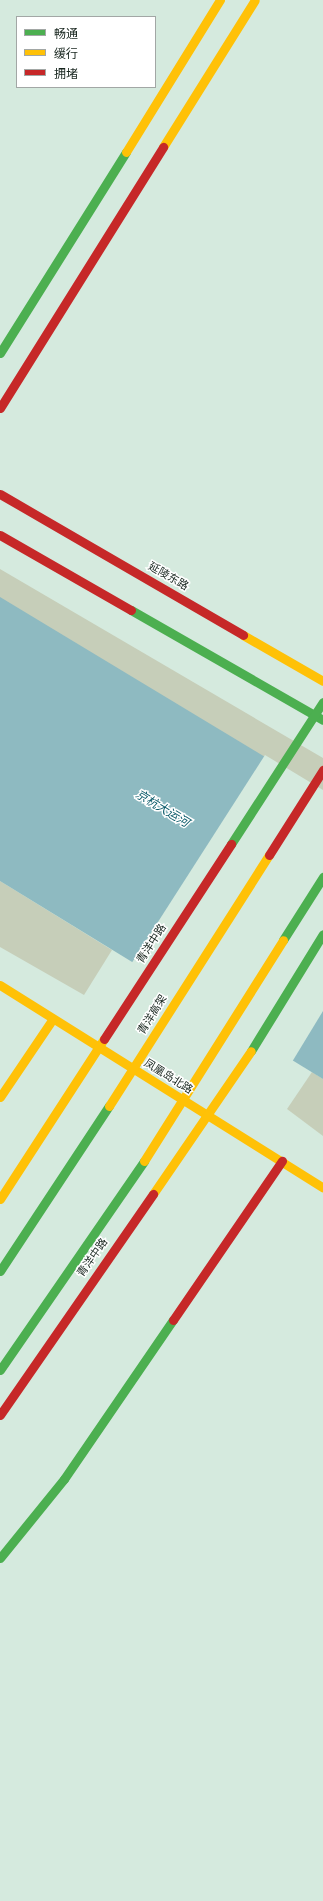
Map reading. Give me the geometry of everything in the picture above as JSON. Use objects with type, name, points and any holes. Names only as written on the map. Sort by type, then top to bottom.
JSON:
[{"type":"main road","points":[[0,353],[220,0]]},
{"type":"main road","points":[[0,408],[255,0]]},
{"type":"main road","name":"延陵东路","points":[[0,494],[323,681]]},
{"type":"main road","points":[[0,535],[323,720]]},
{"type":"main road","name":"青洋中路","points":[[0,1199],[323,702]]},
{"type":"main road","name":"青洋高架","points":[[0,1270],[72,1164],[323,770]]},
{"type":"main road","points":[[0,1370],[125,1190],[323,877]]},
{"type":"main road","name":"青洋中路","points":[[0,1415],[253,1048],[323,934]]},
{"type":"main road","name":"凤凰岛北路","points":[[0,985],[52,1020],[282,1161],[323,1188]]},
{"type":"main road","points":[[0,1097],[52,1020]]},
{"type":"main road","points":[[0,1558],[64,1479],[282,1161]]},
{"type":"green space","points":[[0,569],[323,758],[323,820],[0,627]]},
{"type":"green space","points":[[0,881],[112,950],[84,995],[0,947]]},
{"type":"green space","points":[[312,1072],[323,1079],[323,1136],[287,1109]]},
{"type":"water","name":"京杭大运河","points":[[0,597],[323,792],[323,1079],[0,881]]},
{"type":"pier","points":[[265,755],[323,790],[323,1011],[292,1062],[131,964]]},
{"type":"traffic: fast","points":[[0,353],[126,152]]},
{"type":"traffic: fast","points":[[131,610],[323,720]]},
{"type":"traffic: fast","points":[[231,844],[323,702]]},
{"type":"traffic: fast","points":[[283,940],[323,877]]},
{"type":"traffic: fast","points":[[251,1051],[323,934]]},
{"type":"traffic: fast","points":[[0,1271],[109,1106]]},
{"type":"traffic: fast","points":[[0,1370],[144,1161]]},
{"type":"traffic: fast","points":[[0,1558],[64,1479],[173,1320]]},
{"type":"traffic: slow","points":[[126,152],[220,0]]},
{"type":"traffic: slow","points":[[163,147],[255,0]]},
{"type":"traffic: slow","points":[[243,635],[323,681]]},
{"type":"traffic: slow","points":[[109,1106],[269,855]]},
{"type":"traffic: slow","points":[[144,1161],[283,940]]},
{"type":"traffic: slow","points":[[0,985],[323,1188]]},
{"type":"traffic: slow","points":[[0,1097],[52,1020]]},
{"type":"traffic: slow","points":[[0,1199],[104,1039]]},
{"type":"traffic: slow","points":[[153,1194],[251,1051]]},
{"type":"traffic: jam","points":[[0,408],[163,147]]},
{"type":"traffic: jam","points":[[0,494],[243,635]]},
{"type":"traffic: jam","points":[[0,535],[131,610]]},
{"type":"traffic: jam","points":[[269,855],[323,770]]},
{"type":"traffic: jam","points":[[104,1039],[231,844]]},
{"type":"traffic: jam","points":[[173,1320],[282,1161]]},
{"type":"traffic: jam","points":[[0,1415],[153,1194]]}]
